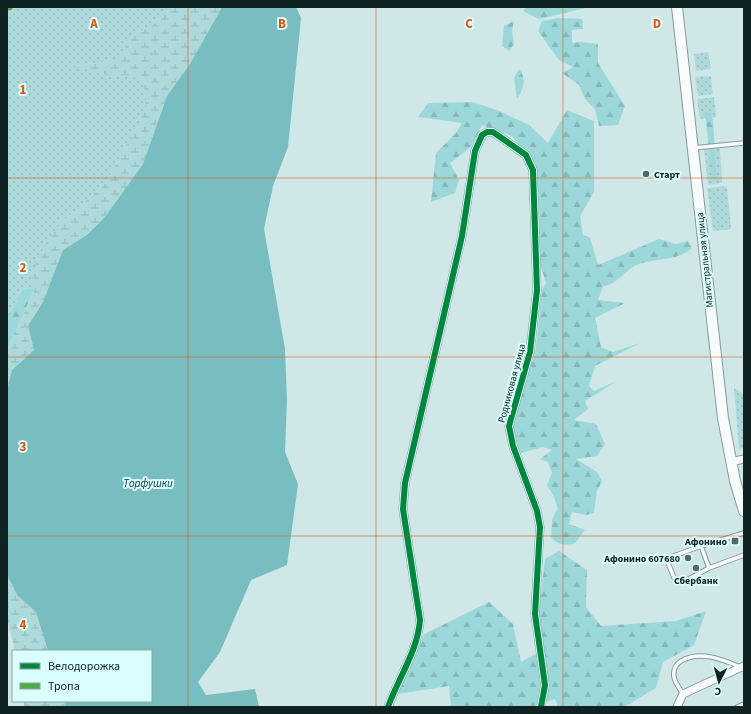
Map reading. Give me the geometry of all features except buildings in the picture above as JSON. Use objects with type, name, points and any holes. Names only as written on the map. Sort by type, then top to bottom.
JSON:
[{"type":"main road","name":"Магистральная улица","points":[[677,7],[691,148],[717,371],[731,462],[744,511]]},
{"type":"street","name":"Родниковая улица","points":[[388,707],[419,635],[420,620],[403,509],[403,496],[462,236],[475,151],[482,136],[487,132],[493,132],[526,155],[533,170],[537,290],[530,352],[509,426],[513,446],[537,511],[540,527],[535,614],[545,685],[541,707]]},
{"type":"street","points":[[731,462],[744,459]]},
{"type":"street","points":[[677,707],[682,695],[742,666]]},
{"type":"lane","points":[[691,148],[744,143]]},
{"type":"lane","points":[[744,533],[671,557],[668,563],[675,580],[683,582],[709,568],[744,555]]},
{"type":"lane","points":[[701,546],[709,568]]},
{"type":"lane","points":[[682,695],[674,679],[674,672],[678,663],[686,658],[704,656],[724,660],[742,666]]},
{"type":"lane","points":[[737,707],[744,704]]},
{"type":"green space","points":[[7,7],[173,7],[151,27],[136,33],[114,61],[73,66],[107,75],[127,75],[145,82],[145,90],[177,53],[106,183],[60,224],[31,274],[35,288],[22,290],[7,322]]},
{"type":"green space","points":[[173,7],[222,7],[190,64],[167,96],[143,164],[105,217],[87,235],[63,250],[43,302],[28,326],[34,350],[12,370],[7,390],[7,350],[35,289],[31,274],[48,238],[60,224],[106,183],[146,109],[144,82],[127,75],[107,75],[72,66],[114,61],[136,33],[151,27]]},
{"type":"green space","points":[[527,7],[590,7],[539,19],[523,11]]},
{"type":"green space","points":[[559,18],[582,19],[583,29],[572,30],[572,43],[580,42],[598,44],[598,63],[625,106],[618,125],[599,126],[595,109],[585,99],[579,85],[562,73],[573,67],[559,60],[538,31],[542,21]]},
{"type":"green space","points":[[514,21],[512,31],[514,44],[509,51],[502,46],[504,26]]},
{"type":"green space","points":[[708,52],[711,69],[696,71],[694,54]]},
{"type":"green space","points":[[519,69],[523,76],[524,84],[517,99],[514,78]]},
{"type":"green space","points":[[711,76],[713,94],[698,96],[695,77]]},
{"type":"green space","points":[[714,97],[716,117],[700,119],[697,99]]},
{"type":"green space","points":[[472,102],[497,110],[529,125],[548,143],[567,110],[594,121],[594,192],[580,216],[583,235],[590,238],[598,265],[659,239],[676,244],[688,241],[692,248],[681,255],[634,266],[618,280],[603,286],[598,300],[625,303],[595,318],[601,347],[613,352],[640,343],[595,366],[589,386],[594,391],[617,381],[585,401],[588,409],[574,420],[596,424],[605,444],[597,456],[576,459],[597,472],[602,481],[597,491],[594,513],[586,515],[572,512],[569,524],[585,530],[575,543],[571,544],[564,545],[556,542],[551,537],[552,519],[558,508],[547,485],[552,473],[548,462],[540,459],[552,450],[543,447],[520,453],[512,432],[516,409],[535,354],[542,290],[546,283],[540,264],[539,202],[535,164],[512,136],[482,125],[471,147],[450,163],[459,180],[455,193],[431,202],[436,153],[456,133],[462,123],[418,117],[428,103]]},
{"type":"green space","points":[[705,112],[710,113],[713,120],[717,182],[712,178]]},
{"type":"green space","points":[[720,148],[722,183],[708,185],[704,149]]},
{"type":"green space","points":[[727,186],[731,229],[713,231],[707,188]]},
{"type":"green space","points":[[35,288],[7,350],[7,322],[22,290]]},
{"type":"green space","points":[[734,388],[744,394],[744,448],[739,449]]},
{"type":"green space","points":[[559,551],[587,570],[586,607],[601,626],[676,621],[706,611],[694,645],[663,662],[656,688],[624,707],[558,707],[555,699],[531,707],[451,707],[449,686],[398,694],[424,634],[489,602],[513,624],[521,662],[544,649],[539,611],[545,559]]},
{"type":"green space","points":[[7,574],[17,595],[36,612],[48,650],[15,650],[7,619]]},
{"type":"green space","points":[[24,702],[66,702],[66,707],[24,707]]},
{"type":"water","name":"Торфушки","points":[[222,7],[296,7],[301,18],[288,147],[273,186],[264,229],[285,349],[287,400],[285,452],[298,484],[287,565],[251,580],[220,652],[198,682],[206,695],[255,689],[259,707],[66,707],[66,702],[152,702],[152,650],[48,650],[36,612],[17,595],[7,574],[7,390],[12,370],[34,350],[28,326],[43,302],[63,250],[87,235],[105,217],[143,164],[167,96],[190,64]]},
{"type":"marked path","points":[[7,8],[12,7]]},
{"type":"cycle path","points":[[388,707],[412,653],[416,642],[420,620],[403,509],[405,483],[462,236],[475,151],[482,135],[487,132],[493,132],[526,155],[533,170],[537,290],[530,352],[509,426],[513,446],[537,511],[540,527],[535,614],[545,685],[541,707]]},
{"type":"place","name":"Старт","points":[[646,174]]},
{"type":"place","name":"Афонино","points":[[735,541]]},
{"type":"place","name":"Афонино 607680","points":[[688,558]]},
{"type":"place","name":"Сбербанк","points":[[696,568]]}]
